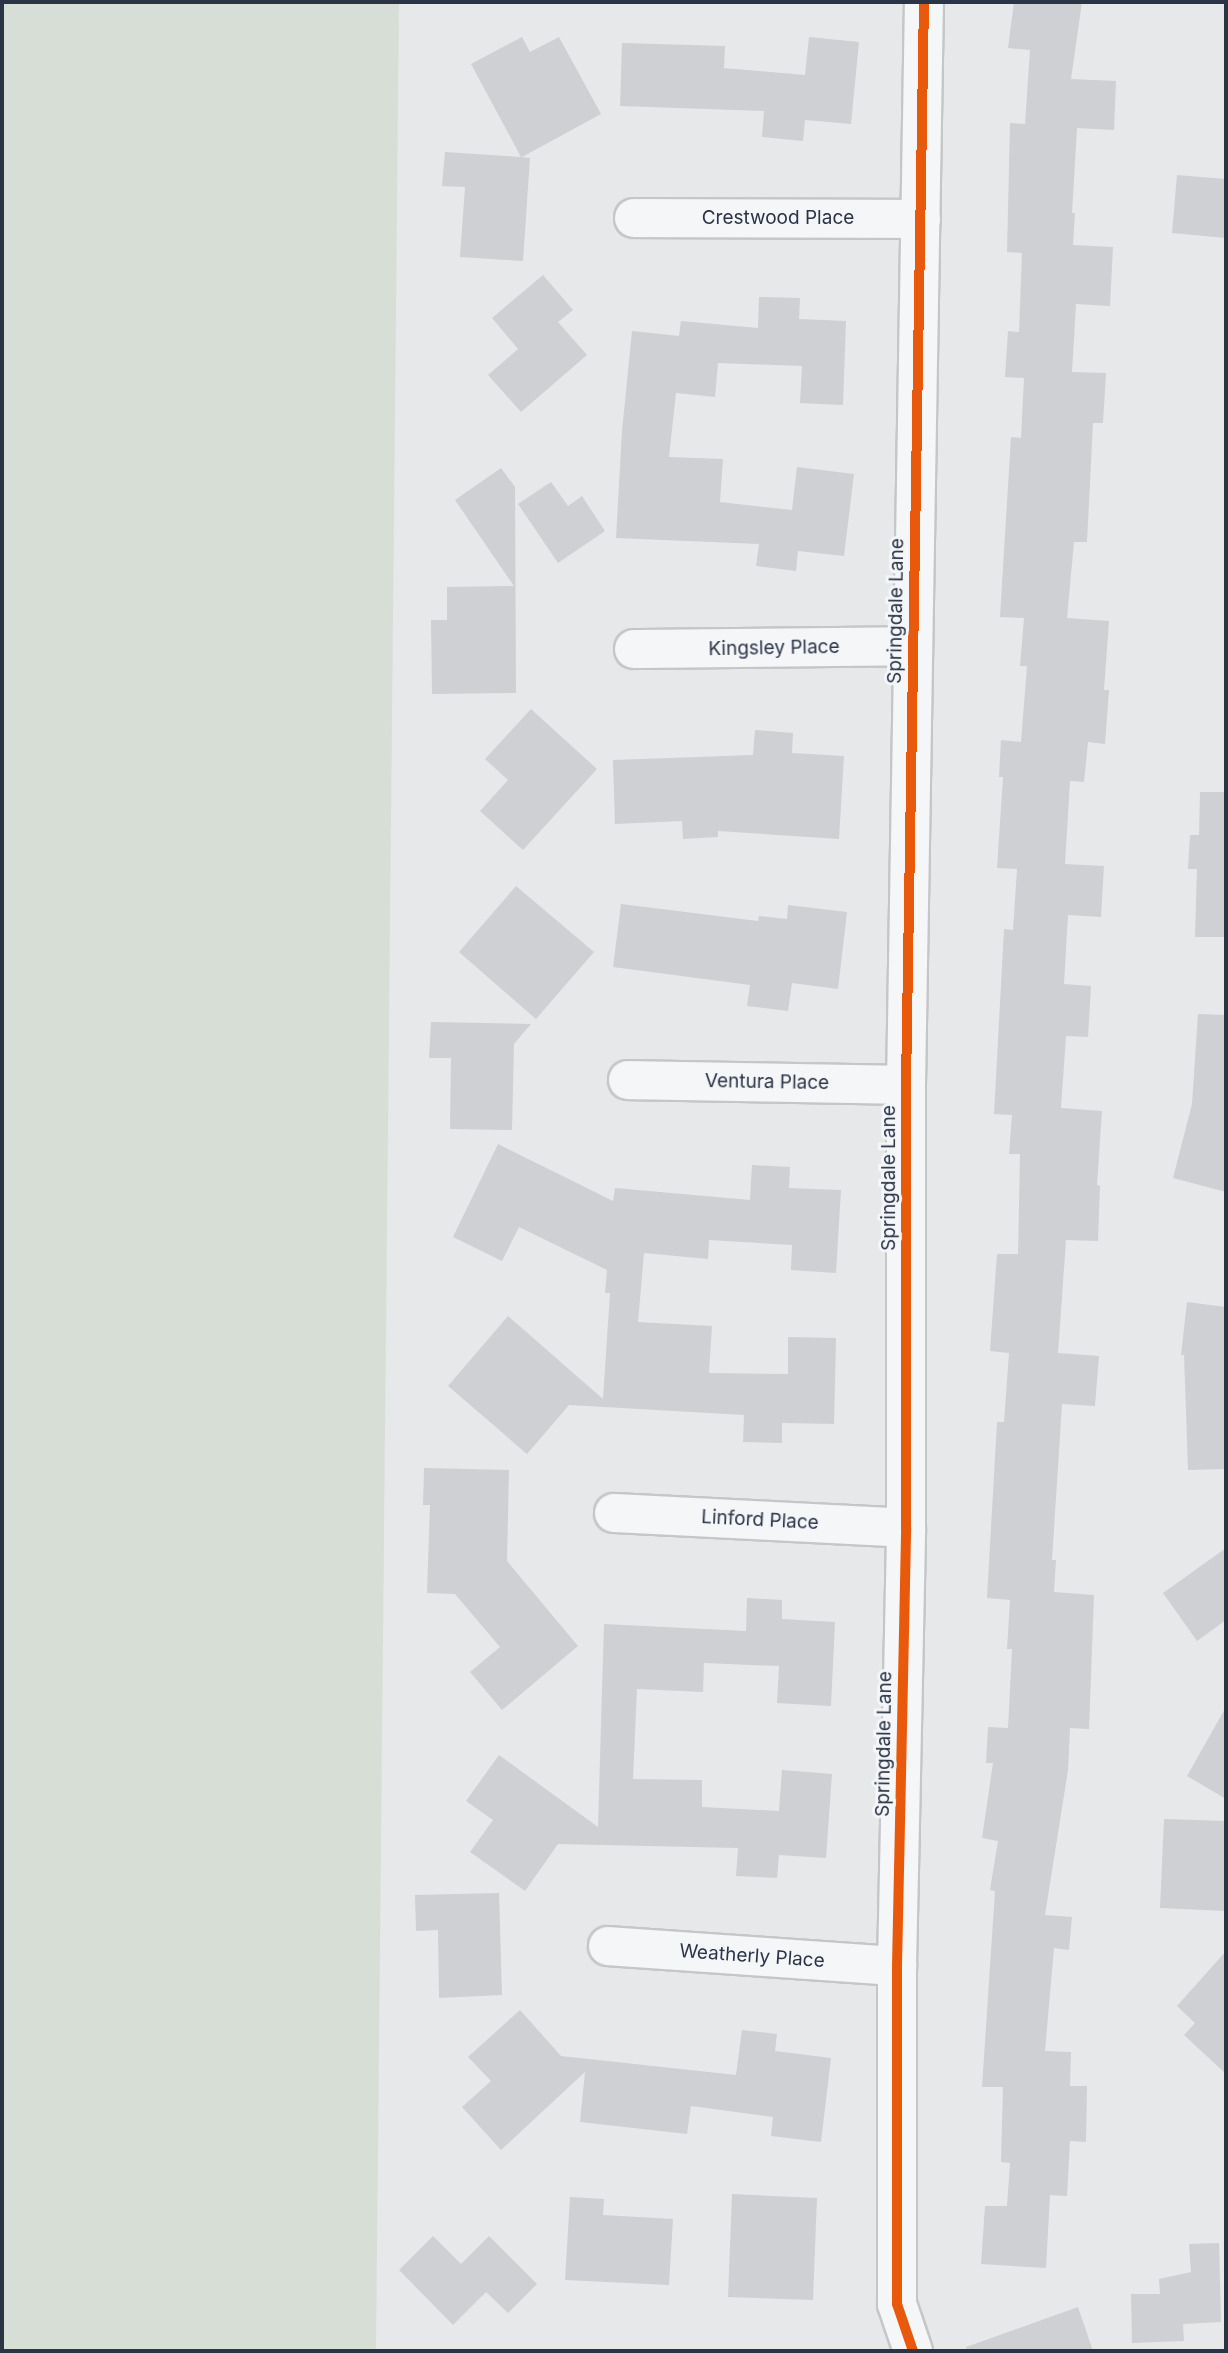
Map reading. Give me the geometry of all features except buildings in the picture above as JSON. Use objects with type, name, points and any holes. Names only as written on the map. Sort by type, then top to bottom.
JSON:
[{"type":"street","name":"Springdale Lane","points":[[913,2351],[897,2304],[897,1966],[906,1528],[906,1085],[924,2]]},
{"type":"street","name":"Crestwood Place","points":[[634,218],[921,219]]},
{"type":"street","name":"Kingsley Place","points":[[634,649],[913,646]]},
{"type":"street","name":"Ventura Place","points":[[628,1080],[906,1085]]},
{"type":"street","name":"Linford Place","points":[[614,1513],[906,1528]]},
{"type":"street","name":"Weatherly Place","points":[[608,1946],[897,1966]]},
{"type":"shaded area","points":[[2,2],[399,2],[376,2351],[2,2351]]},
{"type":"cycle path","points":[[913,2351],[897,2304],[897,1966],[906,1528],[906,1085],[924,2]]}]
